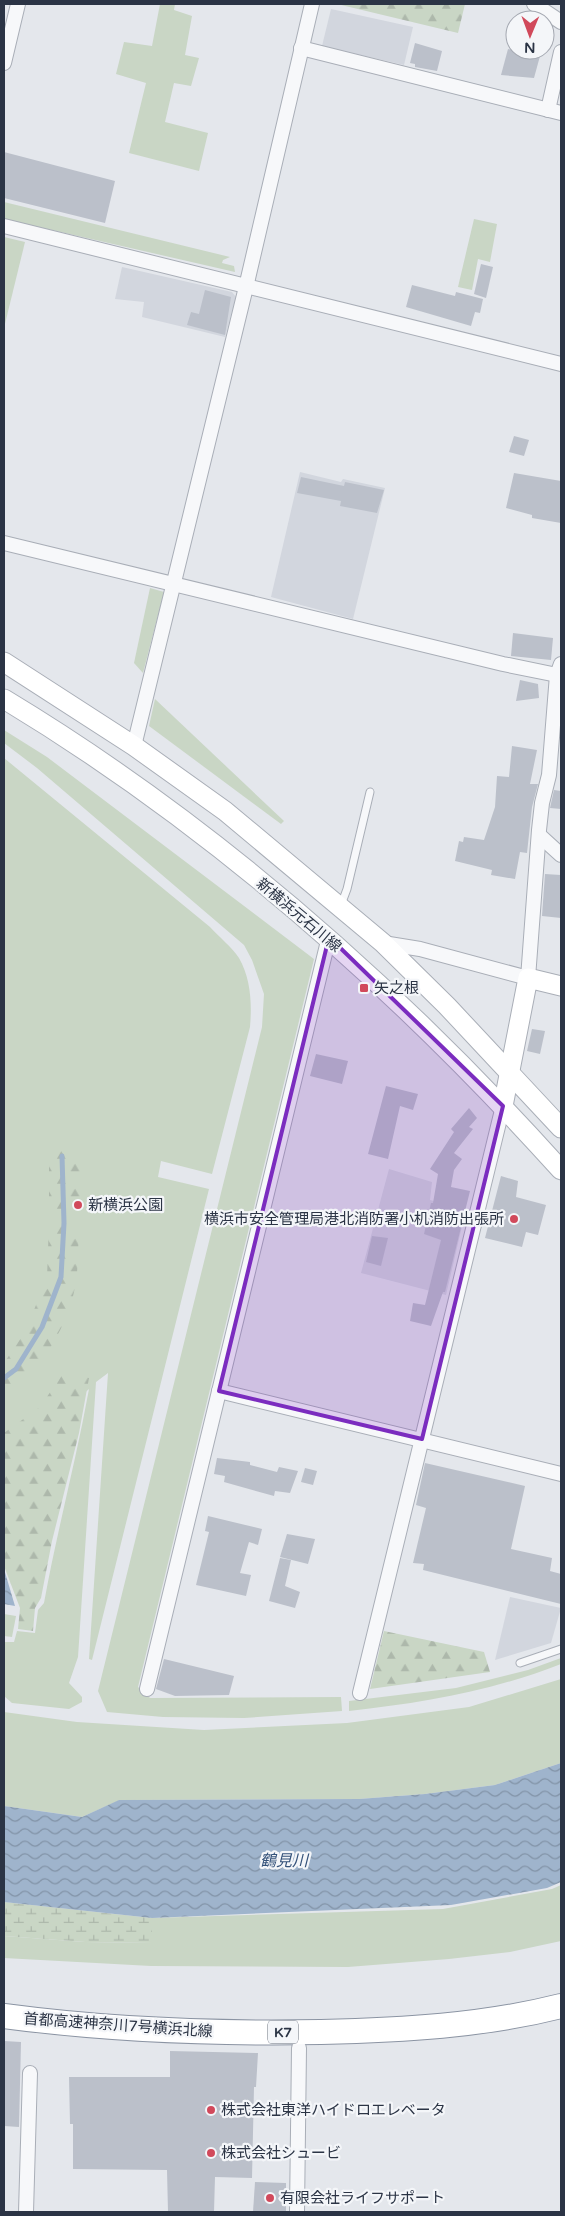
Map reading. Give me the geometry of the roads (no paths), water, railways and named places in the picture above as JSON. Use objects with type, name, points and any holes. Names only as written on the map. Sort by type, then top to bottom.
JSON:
[{"type":"highway","name":"首都高速神奈川7号横浜北線","points":[[4,2016],[60,2024],[168,2032],[283,2032],[440,2027],[511,2017],[561,2006]]},
{"type":"highway","name":"首都高速神奈川7号横浜北線","points":[[4,2023],[60,2030],[167,2038],[293,2039],[442,2033],[512,2024],[561,2013]]},
{"type":"street","points":[[4,63],[18,4]]},
{"type":"street","points":[[134,746],[246,287],[312,4]]},
{"type":"street","points":[[534,4],[561,22]]},
{"type":"street","points":[[301,48],[554,112],[561,52]]},
{"type":"street","points":[[4,226],[561,364]]},
{"type":"street","points":[[4,543],[503,664],[559,669],[549,775],[542,803],[528,978],[510,1072],[360,1693]]},
{"type":"street","points":[[4,662],[134,746],[225,812],[383,943],[510,1072],[561,1128]]},
{"type":"street","name":"新横浜元石川線","points":[[4,699],[116,773],[209,840],[329,937],[503,1106],[561,1170]]},
{"type":"street","points":[[539,835],[561,855]]},
{"type":"street","points":[[147,1689],[329,937]]},
{"type":"street","points":[[383,943],[420,950],[561,986]]},
{"type":"street","points":[[219,1391],[561,1474]]},
{"type":"street","points":[[297,2212],[299,2048]]},
{"type":"street","points":[[26,2212],[30,2074]]},
{"type":"lane","points":[[340,908],[347,889],[370,792]]},
{"type":"lane","points":[[520,1663],[561,1649]]},
{"type":"water","points":[[4,1569],[15,1606],[4,1604]]},
{"type":"water","name":"鶴見川","points":[[561,1763],[561,1882],[547,1888],[451,1905],[152,1918],[4,1902],[4,1806],[82,1817],[119,1800],[359,1799],[425,1794],[495,1785]]},
{"type":"waterway","points":[[4,1378],[16,1369],[42,1327],[61,1277],[64,1223],[62,1156]]},
{"type":"place","name":"矢之根","points":[[364,988]]},
{"type":"place","name":"新横浜公園","points":[[78,1205]]},
{"type":"place","name":"横浜市安全管理局港北消防署小机消防出張所","points":[[514,1219]]},
{"type":"place","name":"株式会社東洋ハイドロエレベータ","points":[[211,2110]]},
{"type":"place","name":"株式会社シュービ","points":[[211,2153]]},
{"type":"place","name":"有限会社ライフサポート","points":[[270,2198]]}]
